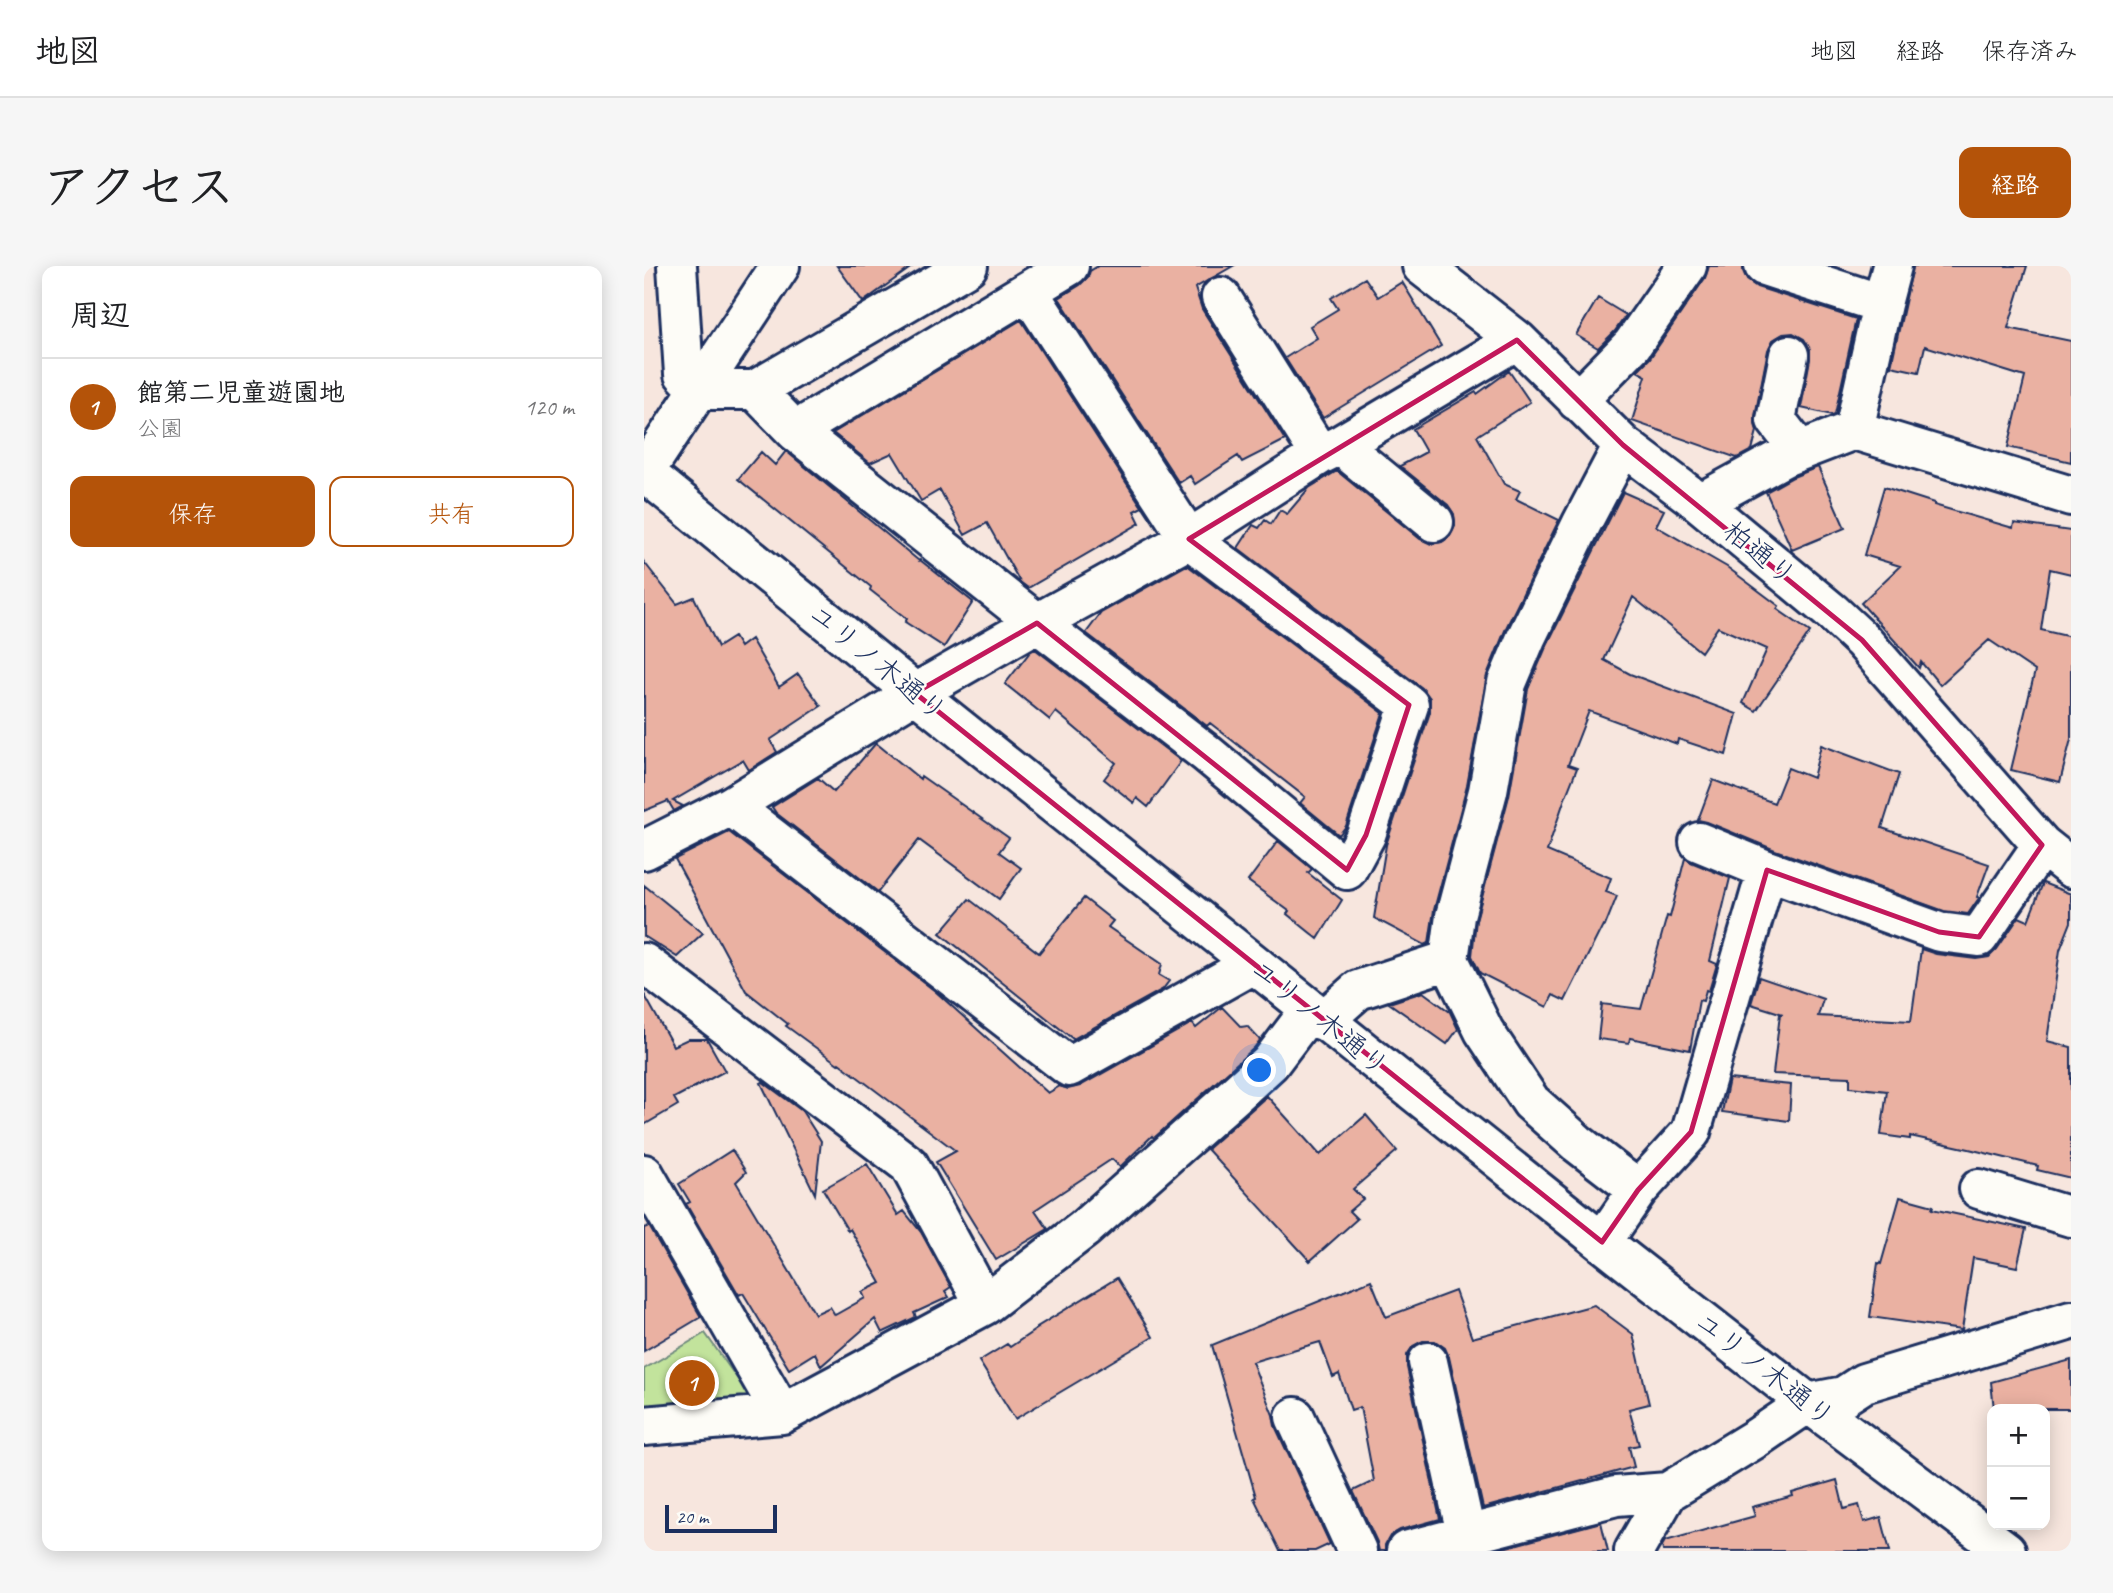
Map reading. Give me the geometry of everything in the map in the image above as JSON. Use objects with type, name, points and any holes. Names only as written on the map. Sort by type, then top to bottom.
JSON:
[{"type":"street","points":[[677,266],[684,374],[699,390],[755,390],[968,266]]},
{"type":"street","points":[[644,472],[780,266]]},
{"type":"street","points":[[795,431],[1069,266]]},
{"type":"street","name":"柏通り","points":[[1422,266],[1517,340],[1623,445],[1700,503],[1833,612],[1862,640],[2042,845],[2071,869]]},
{"type":"street","points":[[1577,401],[1632,345],[1687,266]]},
{"type":"street","points":[[1764,266],[1882,304]]},
{"type":"street","points":[[1854,430],[1892,266]]},
{"type":"street","points":[[755,390],[795,431],[1206,753],[1347,870],[1366,835],[1409,705],[1189,539],[1028,290]]},
{"type":"street","points":[[1221,297],[1330,450],[1434,523]]},
{"type":"street","points":[[646,844],[731,806],[915,693],[1189,539],[1330,450],[1517,340]]},
{"type":"street","points":[[1789,355],[1776,420],[1800,451]]},
{"type":"street","points":[[1700,503],[1784,457],[1854,430],[2071,496]]},
{"type":"street","points":[[1623,445],[1582,523],[1507,683],[1488,791],[1455,916],[1449,960],[1484,1031],[1531,1102],[1577,1143],[1638,1190]]},
{"type":"street","name":"ユリノ木通り","points":[[644,472],[915,693],[1602,1242],[1808,1403],[2006,1551]]},
{"type":"street","points":[[731,806],[1069,1067],[1253,964]]},
{"type":"street","points":[[1699,842],[1767,870],[1939,932],[1979,937],[2042,845]]},
{"type":"street","points":[[1602,1242],[1638,1190],[1691,1132],[1767,870]]},
{"type":"street","points":[[644,1426],[782,1414],[985,1305],[1084,1229],[1270,1063],[1317,1016],[1358,990],[1449,960]]},
{"type":"street","points":[[644,963],[909,1165],[985,1305]]},
{"type":"street","points":[[644,1174],[782,1414]]},
{"type":"street","points":[[1979,1189],[2071,1217]]},
{"type":"street","points":[[1406,1551],[1616,1496],[1668,1492],[1808,1403],[1844,1396],[1864,1383],[2071,1320]]},
{"type":"street","points":[[1428,1362],[1466,1534]]},
{"type":"street","points":[[1295,1417],[1357,1551]]},
{"type":"street","points":[[1634,1551],[1668,1492]]},
{"type":"highlighted area","points":[[1517,340],[1623,445],[1862,640],[2042,845],[1979,937],[1939,932],[1767,870],[1691,1132],[1638,1190],[1602,1242],[915,693],[1037,623],[1347,870],[1366,835],[1409,705],[1189,539]]},
{"type":"green space","points":[[705,1333],[751,1398],[644,1413],[644,1369]]},
{"type":"building","points":[[837,266],[913,266],[863,302]]},
{"type":"building","points":[[1098,266],[1233,266],[1195,288],[1202,309],[1285,440],[1242,462],[1238,456],[1195,484],[1190,476],[1179,483],[1059,298],[1080,285],[1090,271]]},
{"type":"building","points":[[1709,266],[1743,266],[1747,280],[1757,287],[1856,319],[1835,414],[1801,408],[1810,349],[1804,339],[1793,333],[1783,334],[1773,340],[1768,350],[1755,416],[1757,431],[1752,450],[1737,458],[1632,421],[1646,376],[1637,371],[1650,358],[1705,278]]},
{"type":"building","points":[[1913,266],[2027,266],[2008,328],[2071,341],[2071,462],[2008,447],[2025,377],[1925,346],[1919,372],[1891,366]]},
{"type":"building","points":[[1365,278],[1378,297],[1402,282],[1441,346],[1323,418],[1285,358],[1317,338],[1310,326],[1338,309],[1331,298]]},
{"type":"building","points":[[1598,298],[1626,315],[1598,348],[1576,335]]},
{"type":"building","points":[[1021,320],[1142,507],[1134,511],[1140,523],[1028,588],[1020,582],[987,523],[965,535],[940,490],[921,501],[892,453],[870,463],[833,433]]},
{"type":"building","points":[[1509,371],[1530,402],[1477,436],[1504,484],[1520,491],[1516,499],[1559,520],[1506,628],[1487,675],[1467,786],[1434,910],[1429,943],[1425,945],[1374,918],[1386,845],[1430,712],[1430,698],[1422,688],[1238,548],[1253,525],[1259,528],[1265,520],[1271,524],[1280,510],[1287,514],[1309,488],[1337,471],[1420,539],[1431,544],[1442,542],[1450,536],[1455,526],[1454,514],[1448,505],[1400,466],[1426,452],[1413,429],[1476,392],[1477,394]]},
{"type":"building","points":[[786,451],[973,602],[944,647],[905,622],[907,619],[870,590],[871,587],[738,479],[761,452],[775,465]]},
{"type":"building","points":[[1818,467],[1845,528],[1792,550],[1766,492]]},
{"type":"building","points":[[1884,487],[2013,528],[2014,523],[2071,531],[2071,574],[2050,569],[2041,630],[2071,637],[2071,739],[2060,782],[2011,770],[2035,671],[1989,640],[1940,685],[1921,662],[1919,668],[1861,603],[1900,566],[1864,555]]},
{"type":"building","points":[[1623,492],[1664,510],[1656,526],[1727,567],[1779,606],[1777,609],[1810,632],[1756,711],[1743,703],[1767,649],[1718,627],[1701,652],[1633,597],[1604,660],[1630,674],[1737,714],[1726,755],[1678,739],[1677,744],[1589,711],[1568,765],[1577,768],[1547,851],[1611,878],[1606,892],[1617,896],[1605,926],[1603,925],[1565,1001],[1553,995],[1547,1007],[1480,973],[1472,956],[1476,920],[1509,796],[1528,689]]},
{"type":"building","points":[[644,562],[677,604],[694,597],[718,647],[734,637],[740,647],[751,639],[779,687],[798,674],[821,706],[770,740],[777,752],[749,770],[743,760],[673,801],[683,806],[674,811],[668,801],[644,811]]},
{"type":"building","points":[[1187,565],[1383,713],[1346,826],[1339,835],[1300,803],[1305,797],[1210,723],[1207,726],[1086,633],[1101,613]]},
{"type":"building","points":[[1035,649],[1181,761],[1148,807],[1137,798],[1134,803],[1104,779],[1116,763],[1056,712],[1050,720],[1005,684]]},
{"type":"building","points":[[876,743],[920,779],[921,776],[1009,838],[999,852],[1021,868],[999,899],[919,840],[878,892],[776,813],[772,807],[818,778],[834,792]]},
{"type":"building","points":[[1821,745],[1899,774],[1882,828],[1989,864],[1977,897],[1979,898],[1968,914],[1944,911],[1698,820],[1713,780],[1774,803],[1788,768],[1813,778]]},
{"type":"building","points":[[729,832],[935,991],[1048,1093],[1060,1086],[1068,1089],[1080,1086],[1192,1023],[1196,1028],[1222,1007],[1241,1027],[1247,1026],[1260,1040],[1120,1167],[1112,1159],[1035,1210],[1048,1229],[996,1260],[936,1162],[956,1151],[786,1026],[788,1024],[746,991],[675,859]]},
{"type":"building","points":[[1278,841],[1312,869],[1308,873],[1342,900],[1318,939],[1287,914],[1289,911],[1248,881]]},
{"type":"building","points":[[1685,858],[1730,878],[1710,961],[1717,964],[1709,991],[1706,990],[1703,1001],[1699,1000],[1690,1050],[1630,1038],[1629,1043],[1598,1039],[1602,1004],[1641,1009],[1667,916],[1670,917]]},
{"type":"building","points":[[2043,883],[2071,894],[2071,922],[2060,950],[2047,1041],[2071,1047],[2071,1178],[2037,1170],[2038,1166],[1969,1149],[1910,1136],[1910,1139],[1881,1135],[1887,1091],[1850,1087],[1850,1077],[1773,1074],[1780,1014],[1783,1014],[1751,1004],[1759,977],[1823,999],[1818,1016],[1911,1021],[1921,949],[1936,954],[1976,959],[1989,957],[2019,917],[2028,921]]},
{"type":"building","points":[[644,885],[703,933],[677,957],[644,936]]},
{"type":"building","points":[[1084,898],[1113,921],[1108,927],[1162,964],[1159,975],[1169,981],[1163,989],[1073,1039],[940,933],[969,899],[1039,953]]},
{"type":"building","points":[[1423,992],[1450,1012],[1458,1029],[1447,1044],[1389,1003]]},
{"type":"building","points":[[644,994],[673,1046],[688,1039],[707,1039],[725,1071],[674,1098],[678,1105],[644,1125]]},
{"type":"building","points":[[1729,1079],[1791,1085],[1789,1121],[1722,1112]]},
{"type":"building","points":[[761,1083],[802,1111],[821,1141],[815,1194]]},
{"type":"building","points":[[1267,1096],[1320,1155],[1366,1115],[1397,1151],[1353,1189],[1363,1199],[1349,1211],[1357,1219],[1310,1261],[1207,1149]]},
{"type":"building","points":[[732,1150],[746,1172],[736,1182],[815,1314],[830,1307],[835,1315],[865,1298],[862,1292],[881,1283],[823,1189],[867,1164],[898,1215],[904,1211],[921,1232],[951,1287],[945,1291],[949,1297],[914,1313],[916,1317],[882,1333],[875,1319],[821,1366],[815,1353],[789,1369],[743,1293],[739,1295],[686,1204],[690,1202],[679,1184]]},
{"type":"building","points":[[1900,1197],[1933,1206],[1932,1209],[2026,1229],[2017,1267],[1973,1258],[1962,1330],[1870,1317],[1878,1263],[1881,1264]]},
{"type":"building","points":[[649,1226],[701,1317],[644,1351],[644,1228]]},
{"type":"building","points":[[1117,1278],[1153,1337],[1015,1419],[979,1361],[1007,1344],[1010,1347],[1037,1327]]},
{"type":"building","points":[[1371,1280],[1386,1317],[1455,1291],[1472,1338],[1594,1305],[1633,1334],[1649,1404],[1629,1409],[1639,1445],[1629,1447],[1634,1467],[1483,1508],[1449,1357],[1445,1348],[1435,1341],[1423,1341],[1413,1346],[1407,1355],[1407,1367],[1440,1519],[1400,1530],[1390,1536],[1385,1551],[1379,1551],[1353,1491],[1374,1481],[1360,1407],[1351,1410],[1339,1374],[1333,1377],[1320,1342],[1252,1362],[1275,1426],[1330,1544],[1315,1551],[1280,1551],[1254,1498],[1256,1497],[1212,1345]]},
{"type":"building","points":[[2071,1360],[2071,1409],[2050,1409],[2050,1404],[1993,1404],[1991,1382]]},
{"type":"building","points":[[1837,1480],[1844,1509],[1859,1505],[1864,1522],[1881,1517],[1890,1551],[1663,1551],[1665,1541],[1755,1516],[1752,1507]]},
{"type":"building","points":[[1601,1522],[1608,1551],[1492,1551]]},
{"type":"place","name":"館第二児童遊園地","points":[[692,1383]]}]
